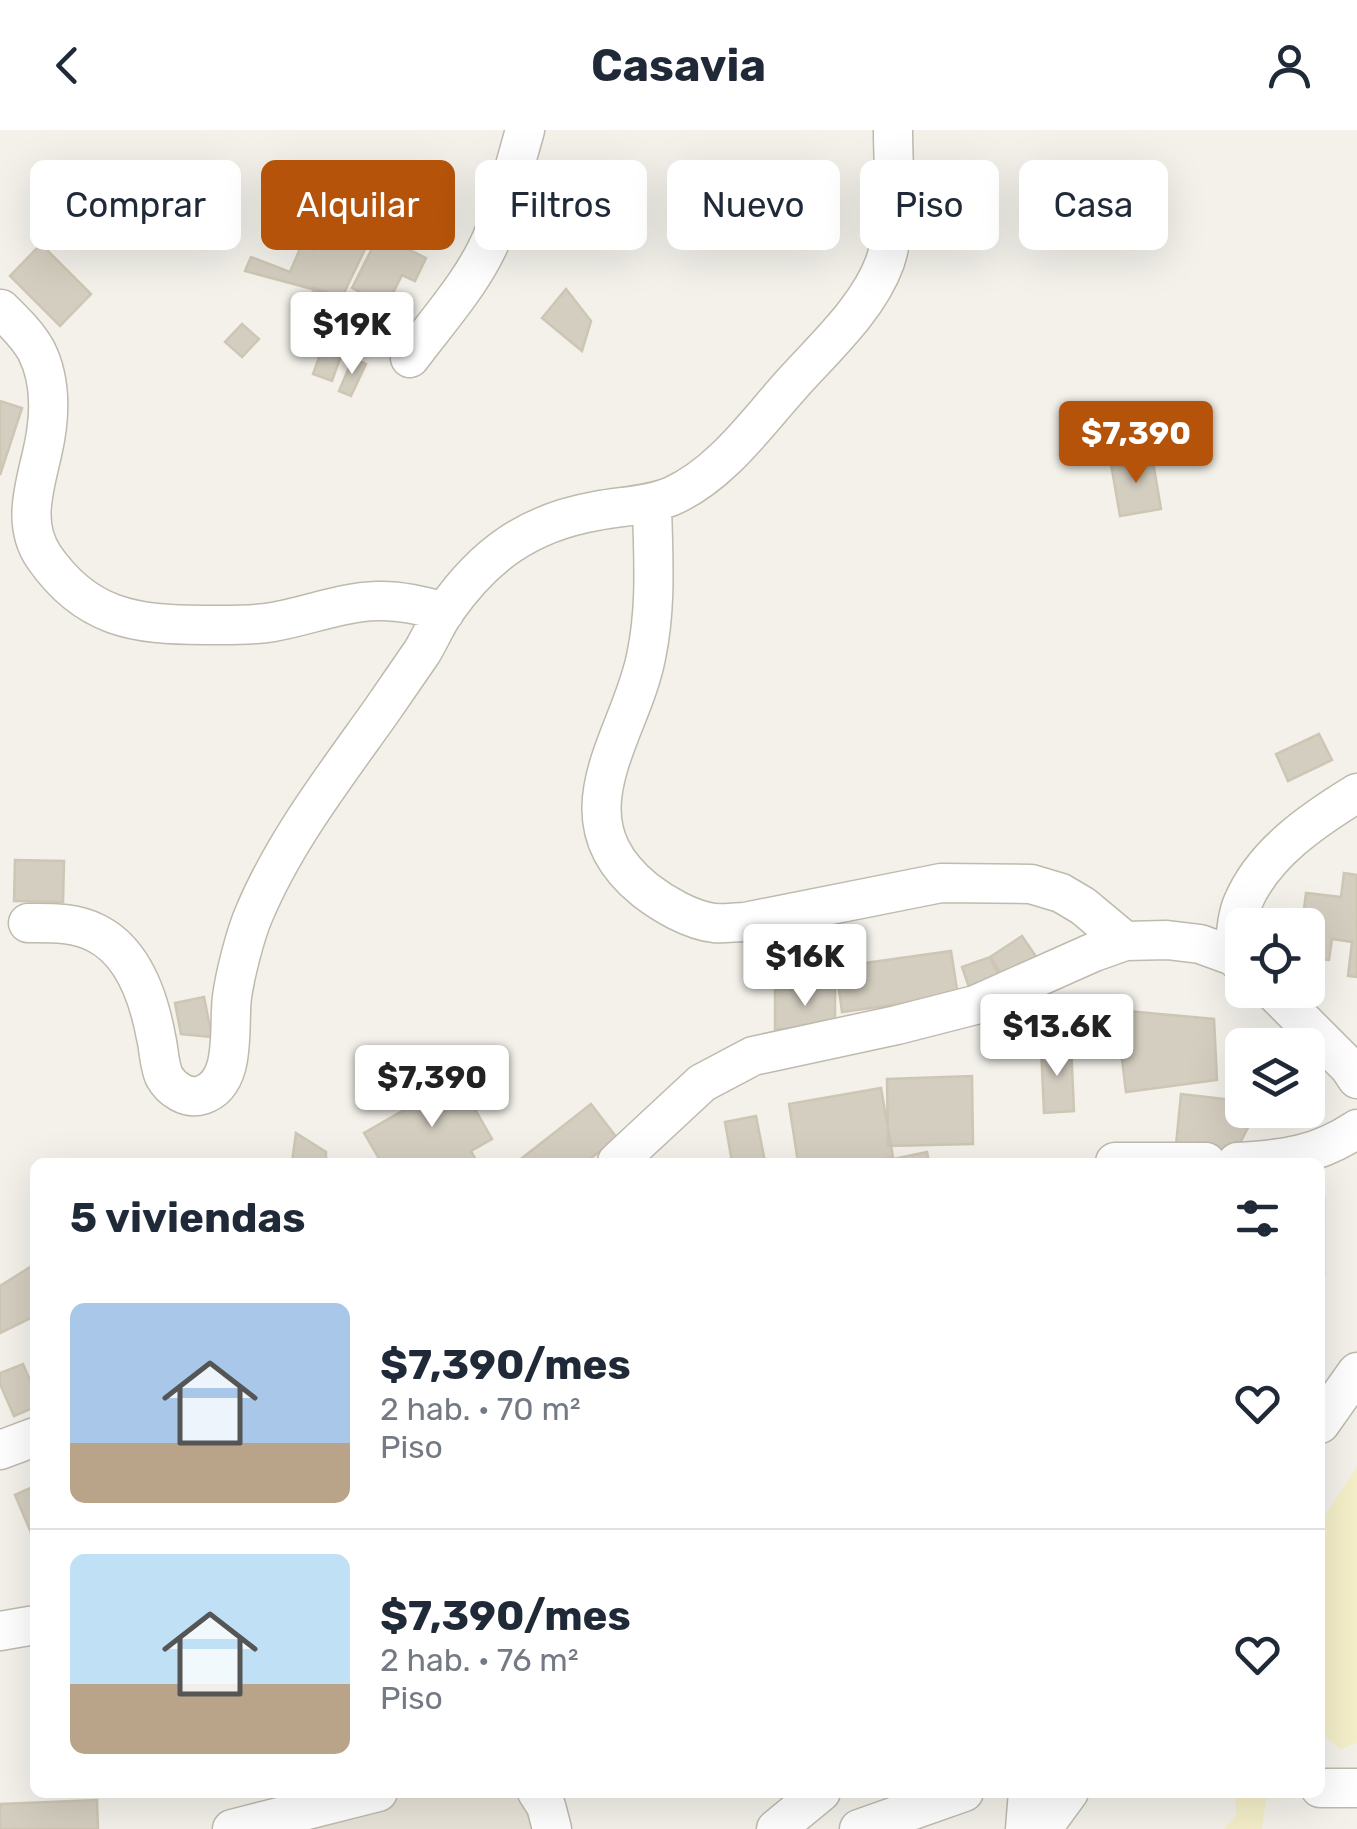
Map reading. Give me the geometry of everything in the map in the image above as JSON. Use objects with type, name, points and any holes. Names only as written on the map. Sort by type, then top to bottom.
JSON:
[{"type":"street","points":[[410,358],[479,264],[492,236],[525,130]]},
{"type":"street","points":[[28,924],[64,922],[98,934],[125,957],[146,994],[164,1076],[177,1091],[190,1098],[214,1087],[225,1071],[232,994],[248,932],[283,854],[445,612],[478,570],[512,542],[541,525],[674,495],[702,478],[732,450],[843,327],[875,284],[886,259],[894,222],[893,130]]},
{"type":"street","points":[[1,309],[36,350],[45,374],[49,409],[30,512],[34,533],[42,555],[72,589],[96,607],[120,618],[164,625],[268,623],[376,601],[445,612]]},
{"type":"street","points":[[652,503],[655,604],[646,661],[614,744],[604,782],[602,819],[610,846],[630,877],[683,913],[712,923],[745,922],[940,884],[1031,884],[1061,893],[1083,906],[1125,941]]},
{"type":"street","points":[[1242,908],[1270,859],[1324,814],[1357,793]]},
{"type":"street","points":[[621,1158],[702,1083],[753,1056],[974,1004],[1125,941],[1200,944],[1225,955]]},
{"type":"street","points":[[1290,1008],[1357,1079]]},
{"type":"street","points":[[1292,1158],[1338,1141],[1357,1128]]},
{"type":"street","points":[[1325,1416],[1357,1372]]},
{"type":"street","points":[[0,1450],[30,1438]]},
{"type":"street","points":[[0,1631],[30,1626]]},
{"type":"street","points":[[232,1829],[354,1798]]},
{"type":"street","points":[[541,1798],[552,1829]]},
{"type":"street","points":[[776,1829],[814,1798]]},
{"type":"street","points":[[840,1798],[857,1829],[947,1798]]},
{"type":"street","points":[[1025,1829],[1028,1798]]},
{"type":"street","points":[[1042,1829],[1066,1798]]},
{"type":"shaded area","points":[[535,1798],[550,1829],[282,1829],[377,1800]]},
{"type":"sand","points":[[1357,1467],[1357,1743],[1341,1749],[1325,1737],[1325,1515]]},
{"type":"sand","points":[[1235,1798],[1266,1798],[1262,1829],[1224,1829],[1236,1815]]},
{"type":"building","points":[[35,250],[47,250],[91,294],[60,326],[10,276]]},
{"type":"building","points":[[299,250],[365,250],[342,297],[245,271],[251,257],[290,272]]},
{"type":"building","points":[[371,250],[410,250],[426,258],[415,281],[402,275],[387,305],[352,288]]},
{"type":"building","points":[[314,288],[345,298],[333,331],[303,321]]},
{"type":"building","points":[[566,289],[591,321],[582,351],[542,318]]},
{"type":"building","points":[[242,324],[259,339],[242,357],[225,342]]},
{"type":"building","points":[[322,349],[341,356],[332,381],[313,374]]},
{"type":"building","points":[[353,358],[366,364],[351,396],[339,391]]},
{"type":"building","points":[[0,401],[22,408],[0,475]]},
{"type":"building","points":[[1152,456],[1161,509],[1120,516],[1111,464]]},
{"type":"building","points":[[1319,734],[1332,760],[1288,781],[1276,754]]},
{"type":"building","points":[[15,860],[64,861],[63,902],[14,901]]},
{"type":"building","points":[[1344,873],[1357,875],[1357,977],[1348,976],[1352,942],[1332,939],[1329,960],[1325,960],[1325,908],[1304,908],[1306,893],[1341,897]]},
{"type":"building","points":[[1022,936],[1039,961],[1007,982],[990,957]]},
{"type":"building","points":[[951,951],[958,996],[842,1012],[836,967]]},
{"type":"building","points":[[990,957],[1002,982],[972,996],[962,967]]},
{"type":"building","points":[[835,989],[835,1028],[775,1029],[775,990]]},
{"type":"building","points":[[204,997],[212,1037],[181,1034],[175,1003]]},
{"type":"building","points":[[1116,1010],[1214,1019],[1217,1080],[1126,1092]]},
{"type":"building","points":[[1071,1045],[1074,1111],[1044,1113],[1041,1046]]},
{"type":"building","points":[[972,1076],[973,1144],[888,1146],[887,1079]]},
{"type":"building","points":[[458,1079],[492,1139],[471,1151],[475,1158],[379,1158],[364,1133]]},
{"type":"building","points":[[881,1088],[893,1157],[797,1158],[789,1104]]},
{"type":"building","points":[[1181,1094],[1225,1099],[1225,1128],[1248,1128],[1236,1151],[1176,1145]]},
{"type":"building","points":[[591,1104],[617,1138],[591,1158],[522,1158]]},
{"type":"building","points":[[756,1116],[764,1158],[731,1158],[725,1122]]},
{"type":"building","points":[[296,1133],[326,1152],[326,1158],[293,1158]]},
{"type":"building","points":[[927,1152],[928,1158],[898,1158]]},
{"type":"building","points":[[30,1267],[30,1318],[0,1333],[0,1286]]},
{"type":"building","points":[[23,1364],[30,1380],[30,1409],[14,1416],[0,1384],[0,1373]]},
{"type":"building","points":[[30,1488],[30,1530],[15,1495]]},
{"type":"building","points":[[97,1800],[98,1829],[0,1829],[0,1804]]}]
